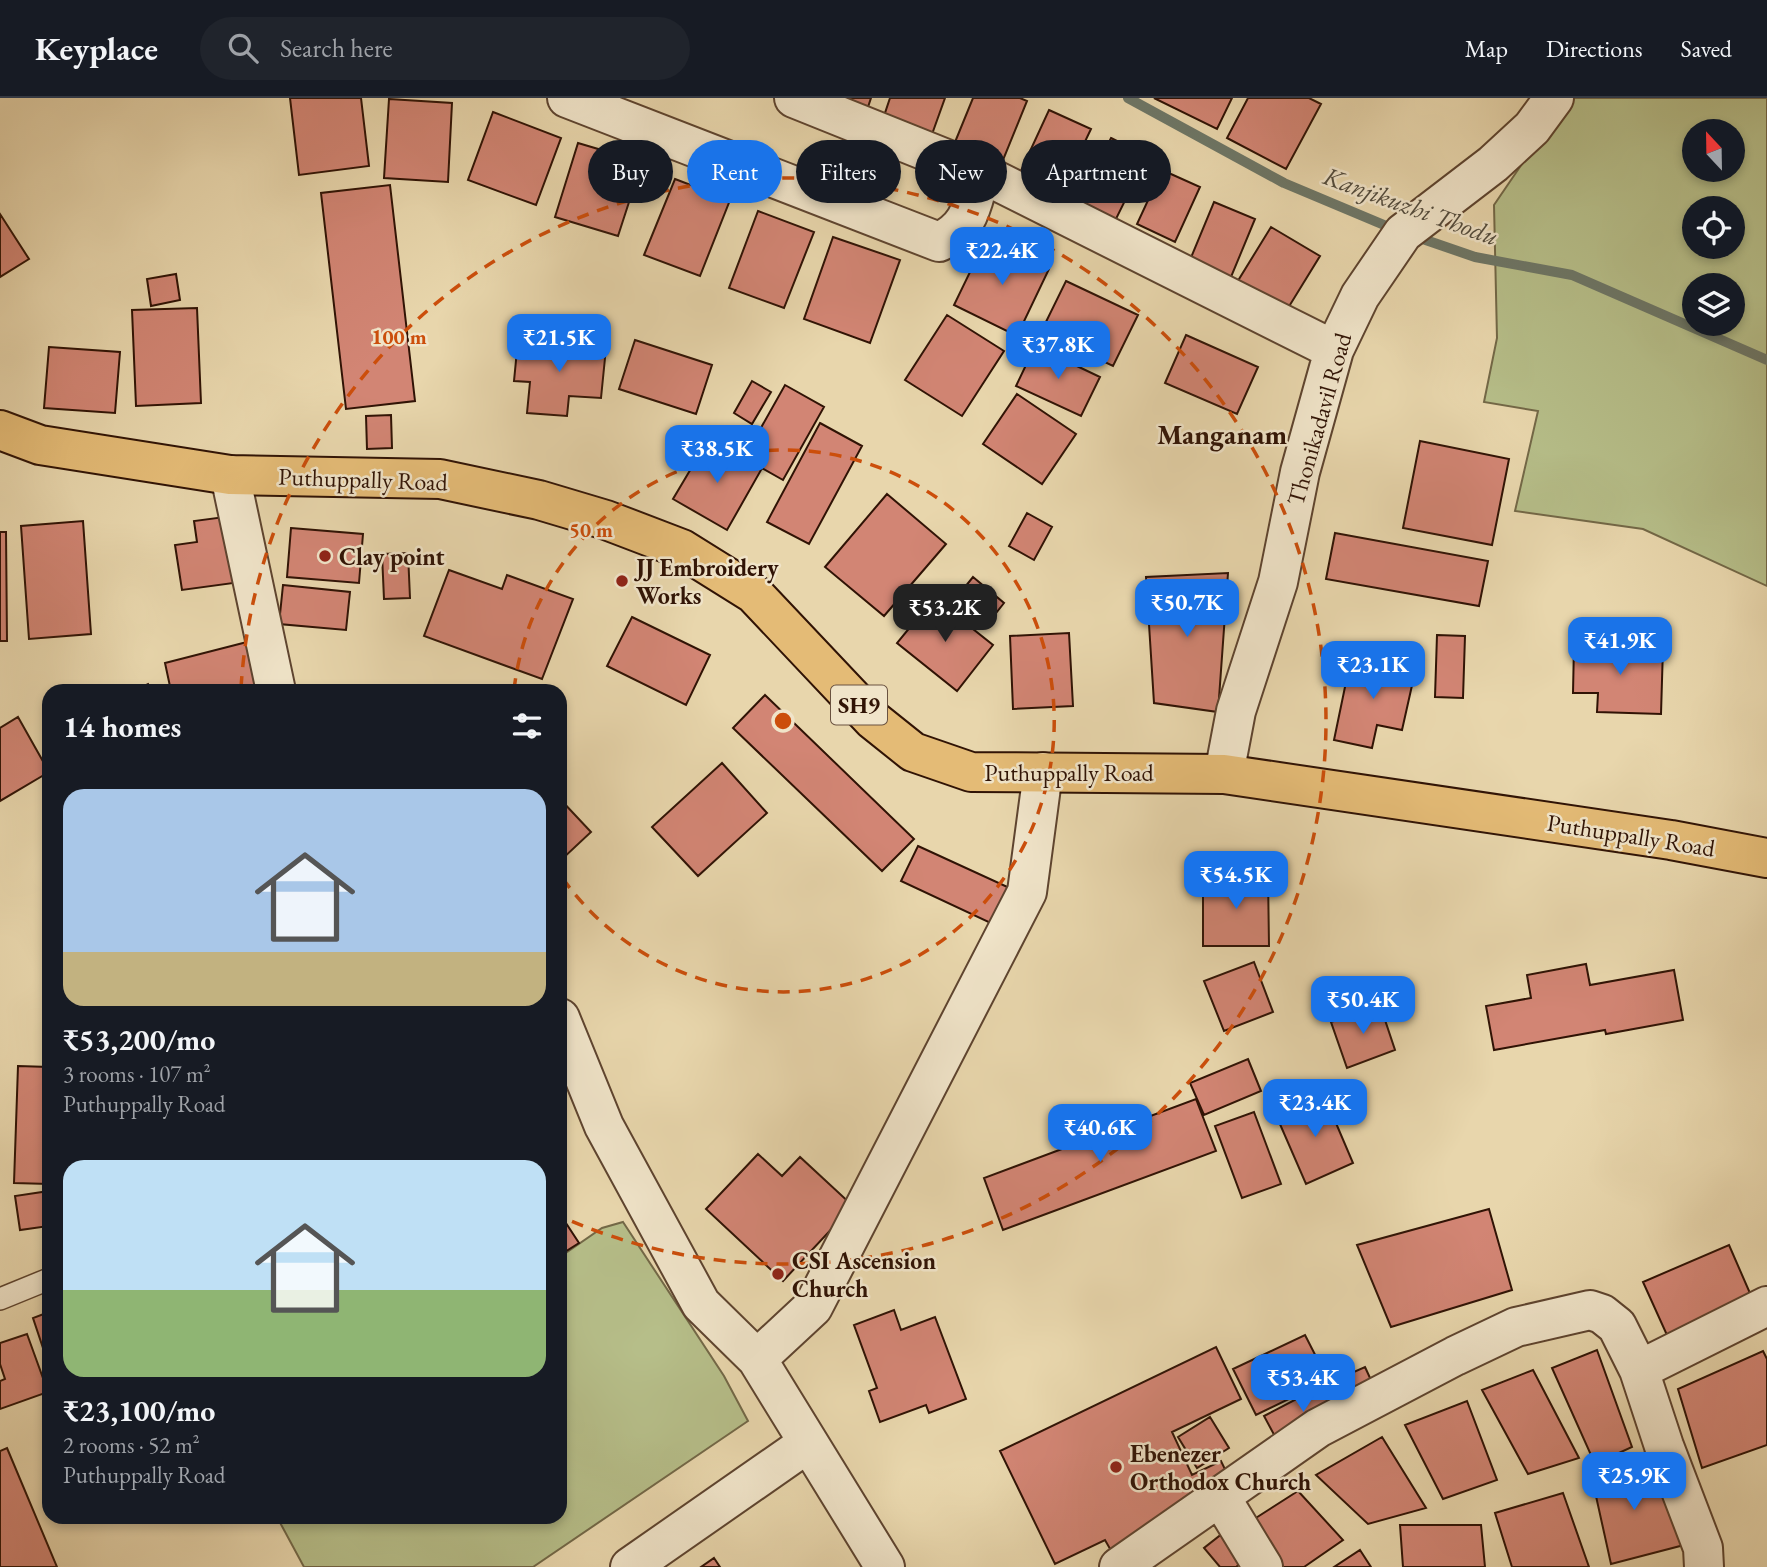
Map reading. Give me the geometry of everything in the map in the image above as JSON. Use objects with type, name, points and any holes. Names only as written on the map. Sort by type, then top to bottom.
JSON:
[{"type":"main road","name":"Puthuppally Road","points":[[0,430],[40,445],[230,475],[440,479],[539,500],[606,520],[682,549],[754,594],[873,720],[913,752],[971,772],[1224,774],[1671,840],[1767,858]]},
{"type":"street","points":[[567,98],[939,242],[956,234],[968,217],[972,203]]},
{"type":"street","points":[[794,98],[915,147]]},
{"type":"street","name":"Thonikadavil Road","points":[[1224,774],[1236,711],[1278,582],[1300,471],[1334,350],[1360,296],[1403,233],[1493,164],[1532,128],[1554,98]]},
{"type":"street","points":[[1007,186],[1334,350]]},
{"type":"street","points":[[230,475],[275,684]]},
{"type":"street","points":[[757,1359],[813,1307],[1027,892],[1043,772]]},
{"type":"street","points":[[567,1035],[604,1126],[701,1304],[757,1359],[885,1567]]},
{"type":"street","points":[[1639,1370],[1767,1306]]},
{"type":"street","points":[[1119,1567],[1318,1428],[1516,1327],[1590,1310],[1602,1314],[1617,1326],[1639,1370],[1664,1446],[1703,1548],[1704,1567]]},
{"type":"street","points":[[630,1567],[808,1443]]},
{"type":"street","points":[[1221,1498],[1263,1567]]},
{"type":"lane","points":[[0,1299],[42,1282]]},
{"type":"green space","points":[[1567,98],[1767,98],[1767,586],[1643,529],[1515,511],[1538,411],[1484,402],[1497,338],[1494,205]]},
{"type":"green space","points":[[623,1222],[724,1376],[748,1421],[533,1567],[304,1567],[281,1524],[567,1524],[567,1252],[602,1228]]},
{"type":"building","points":[[290,98],[361,98],[369,166],[299,175]]},
{"type":"building","points":[[818,98],[871,98],[866,113]]},
{"type":"building","points":[[890,98],[945,98],[931,137],[883,119]]},
{"type":"building","points":[[973,98],[1020,98],[1027,101],[1007,150],[1007,140],[956,140]]},
{"type":"building","points":[[1154,98],[1232,98],[1217,129]]},
{"type":"building","points":[[1248,98],[1309,98],[1321,104],[1286,169],[1227,138]]},
{"type":"building","points":[[389,99],[452,103],[448,182],[384,178]]},
{"type":"building","points":[[1049,110],[1091,129],[1086,140],[1035,140]]},
{"type":"building","points":[[493,112],[561,138],[536,205],[468,180]]},
{"type":"building","points":[[578,143],[588,146],[588,203],[629,203],[618,236],[555,217]]},
{"type":"building","points":[[1171,174],[1200,187],[1175,242],[1137,224],[1147,203],[1171,203]]},
{"type":"building","points":[[675,179],[687,184],[687,203],[729,203],[700,276],[644,255],[665,203],[673,203]]},
{"type":"building","points":[[390,185],[415,401],[346,409],[321,193]]},
{"type":"building","points":[[1214,202],[1255,219],[1231,277],[1190,260]]},
{"type":"building","points":[[1078,203],[1124,203],[1113,225],[1076,206]]},
{"type":"building","points":[[758,211],[814,232],[784,308],[729,288]]},
{"type":"building","points":[[0,214],[29,259],[0,277]]},
{"type":"building","points":[[1271,227],[1320,256],[1285,313],[1236,284]]},
{"type":"building","points":[[833,237],[900,260],[870,343],[804,319]]},
{"type":"building","points":[[986,239],[1049,269],[1017,336],[954,305]]},
{"type":"building","points":[[176,274],[180,300],[151,306],[147,279]]},
{"type":"building","points":[[1066,281],[1138,315],[1113,366],[1041,332]]},
{"type":"building","points":[[197,308],[201,403],[136,406],[132,310]]},
{"type":"building","points":[[947,315],[1004,351],[962,416],[905,380]]},
{"type":"building","points":[[1186,335],[1258,367],[1237,414],[1165,383]]},
{"type":"building","points":[[518,340],[606,348],[601,398],[569,396],[567,416],[527,413],[530,382],[514,381]]},
{"type":"building","points":[[635,340],[712,365],[696,414],[619,389]]},
{"type":"building","points":[[1035,346],[1100,377],[1081,416],[1016,386]]},
{"type":"building","points":[[49,347],[120,352],[115,413],[44,408]]},
{"type":"building","points":[[752,381],[771,392],[752,424],[734,413]]},
{"type":"building","points":[[785,385],[824,407],[783,480],[744,458]]},
{"type":"building","points":[[1017,394],[1076,434],[1042,484],[983,444]]},
{"type":"building","points":[[391,415],[392,448],[367,449],[366,416]]},
{"type":"building","points":[[820,423],[862,446],[809,544],[767,522]]},
{"type":"building","points":[[708,440],[761,470],[727,530],[673,499]]},
{"type":"building","points":[[1420,441],[1509,459],[1492,545],[1403,528]]},
{"type":"building","points":[[887,494],[946,544],[884,616],[825,567]]},
{"type":"building","points":[[1027,513],[1052,527],[1034,560],[1009,546]]},
{"type":"building","points":[[232,516],[241,582],[182,590],[175,545],[197,542],[194,521]]},
{"type":"building","points":[[83,521],[91,634],[29,639],[21,526]]},
{"type":"building","name":"Clay point","points":[[291,528],[363,534],[359,583],[287,577]]},
{"type":"building","points":[[0,532],[6,532],[7,641],[0,641]]},
{"type":"building","points":[[1335,533],[1488,561],[1479,606],[1326,579]]},
{"type":"building","points":[[408,553],[410,598],[384,599],[382,554]]},
{"type":"building","points":[[449,570],[502,589],[507,575],[573,599],[542,679],[424,636]]},
{"type":"building","points":[[1228,573],[1218,712],[1154,703],[1146,577]]},
{"type":"building","points":[[973,577],[1004,603],[988,623],[956,598]]},
{"type":"building","points":[[283,585],[350,592],[346,630],[279,624]]},
{"type":"building","points":[[934,598],[993,645],[957,691],[897,643]]},
{"type":"building","points":[[632,617],[710,655],[686,705],[607,666]]},
{"type":"building","points":[[1069,633],[1073,706],[1013,709],[1010,636]]},
{"type":"building","points":[[1437,635],[1465,636],[1463,698],[1435,697]]},
{"type":"building","points":[[247,642],[258,684],[170,684],[165,663]]},
{"type":"building","points":[[1574,645],[1663,647],[1661,714],[1597,712],[1598,693],[1573,693]]},
{"type":"building","points":[[1351,658],[1415,672],[1402,730],[1377,725],[1372,748],[1334,740]]},
{"type":"building","points":[[765,695],[914,839],[882,871],[733,728]]},
{"type":"building","points":[[18,717],[42,760],[42,776],[0,801],[0,728]]},
{"type":"building","points":[[722,763],[767,813],[698,876],[652,827]]},
{"type":"building","points":[[567,806],[591,832],[567,854]]},
{"type":"building","points":[[918,846],[1014,890],[997,926],[901,881]]},
{"type":"building","points":[[1268,876],[1269,946],[1203,946],[1203,877]]},
{"type":"building","points":[[1254,962],[1273,1012],[1224,1031],[1204,981]]},
{"type":"building","points":[[1586,964],[1590,985],[1674,970],[1683,1020],[1606,1034],[1605,1030],[1494,1050],[1486,1006],[1531,998],[1527,975]]},
{"type":"building","points":[[1380,1005],[1395,1050],[1347,1068],[1331,1022]]},
{"type":"building","points":[[1248,1059],[1261,1091],[1204,1115],[1190,1083]]},
{"type":"building","points":[[18,1066],[42,1067],[42,1184],[14,1183]]},
{"type":"building","points":[[1324,1095],[1353,1163],[1306,1184],[1276,1115]]},
{"type":"building","points":[[1196,1099],[1216,1151],[1003,1230],[984,1178]]},
{"type":"building","points":[[1254,1112],[1281,1184],[1242,1198],[1215,1126]]},
{"type":"building","points":[[758,1154],[782,1176],[800,1157],[853,1206],[783,1281],[706,1209]]},
{"type":"building","points":[[42,1192],[42,1227],[20,1230],[15,1196]]},
{"type":"building","points":[[1489,1209],[1512,1290],[1391,1327],[1357,1245]]},
{"type":"building","points":[[567,1225],[579,1243],[567,1251]]},
{"type":"building","points":[[1729,1245],[1756,1307],[1671,1344],[1643,1282]]},
{"type":"building","points":[[894,1310],[901,1330],[935,1317],[966,1399],[929,1413],[926,1405],[880,1422],[869,1391],[877,1388],[854,1325]]},
{"type":"building","points":[[42,1315],[42,1345],[33,1318]]},
{"type":"building","points":[[27,1334],[42,1375],[42,1394],[0,1409],[0,1381],[5,1379],[0,1364],[0,1343]]},
{"type":"building","points":[[1305,1335],[1328,1380],[1256,1415],[1233,1369]]},
{"type":"building","points":[[1216,1347],[1241,1399],[1172,1432],[1192,1475],[1221,1461],[1237,1494],[1113,1554],[1105,1540],[1055,1564],[1000,1451]]},
{"type":"building","points":[[1597,1350],[1632,1447],[1595,1464],[1552,1368]]},
{"type":"building","points":[[1763,1351],[1767,1359],[1767,1445],[1702,1468],[1678,1389]]},
{"type":"building","points":[[1365,1367],[1376,1391],[1342,1407],[1331,1382]]},
{"type":"building","points":[[1533,1370],[1579,1458],[1528,1474],[1482,1390]]},
{"type":"building","points":[[1327,1383],[1341,1411],[1279,1444],[1264,1416]]},
{"type":"building","points":[[1467,1401],[1497,1480],[1443,1499],[1405,1425]]},
{"type":"building","points":[[1210,1417],[1229,1448],[1197,1468],[1178,1437]]},
{"type":"building","points":[[1382,1437],[1426,1508],[1368,1524],[1316,1475]]},
{"type":"building","points":[[7,1448],[57,1567],[0,1567],[0,1451]]},
{"type":"building","points":[[1643,1453],[1684,1545],[1611,1564],[1592,1478]]},
{"type":"building","points":[[1298,1491],[1343,1540],[1304,1567],[1275,1567],[1248,1523]]},
{"type":"building","points":[[1563,1493],[1589,1567],[1512,1567],[1495,1513]]},
{"type":"building","points":[[1400,1525],[1481,1525],[1485,1567],[1403,1567]]},
{"type":"building","points":[[1232,1526],[1254,1553],[1236,1567],[1220,1567],[1204,1548]]},
{"type":"building","points":[[1360,1550],[1371,1567],[1334,1567]]},
{"type":"building","points":[[714,1558],[720,1567],[701,1567]]},
{"type":"waterway","name":"Kanjikuzhi Thodu","points":[[1128,98],[1284,183],[1396,230]]},
{"type":"waterway","name":"Kanjikuzhi Thodu","points":[[1414,236],[1475,257],[1572,275],[1767,360]]},
{"type":"place","name":"Clay point","points":[[325,556]]},
{"type":"place","name":"JJ Embroidery Works","points":[[622,581]]},
{"type":"place","name":"CSI Ascension Church","points":[[778,1274]]},
{"type":"place","name":"Ebenezer Orthodox Church","points":[[1116,1467]]},
{"type":"district","name":"Manganam","points":[[1222,434]]}]
